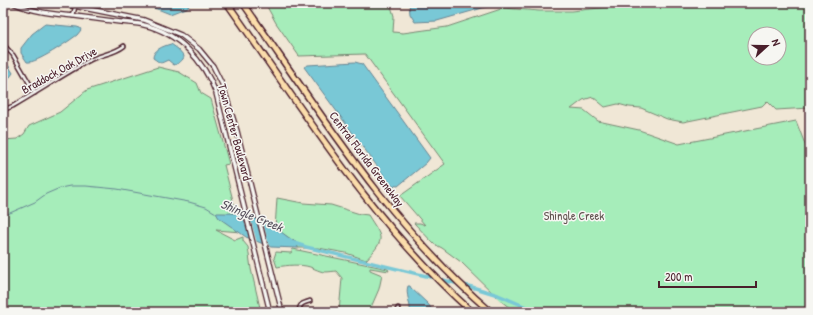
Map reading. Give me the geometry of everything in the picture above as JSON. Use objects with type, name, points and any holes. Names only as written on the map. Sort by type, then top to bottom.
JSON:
[{"type":"highway","name":"Central Florida GreeneWay","points":[[227,3],[362,193],[407,248],[472,312]]},
{"type":"highway","name":"Central Florida GreeneWay","points":[[243,3],[383,199],[425,248],[491,312]]},
{"type":"street","name":"Town Center Boulevard","points":[[13,3],[50,14],[144,25],[160,30],[176,39],[195,56],[211,79],[216,93],[270,312]]},
{"type":"street","name":"Town Center Boulevard","points":[[59,3],[75,4],[144,20],[182,35],[199,49],[213,66],[223,86],[237,131],[282,312]]},
{"type":"street","points":[[73,16],[75,4]]},
{"type":"street","points":[[3,44],[13,55],[35,93]]},
{"type":"street","name":"Braddock Oak Drive","points":[[3,110],[13,106],[88,61],[102,55],[116,52],[124,46]]},
{"type":"street","points":[[299,312],[299,307],[310,301]]},
{"type":"street","points":[[396,312],[398,308]]},
{"type":"green space","name":"Shingle Creek","points":[[265,3],[390,3],[394,16],[393,32],[403,33],[447,27],[504,8],[539,11],[571,11],[648,3],[810,3],[810,108],[776,110],[767,101],[762,106],[683,122],[667,119],[641,108],[618,104],[605,107],[593,97],[583,100],[571,109],[584,110],[598,121],[639,130],[679,144],[796,121],[810,157],[810,312],[515,312],[501,301],[461,262],[434,244],[414,223],[425,225],[400,196],[445,164],[365,54],[299,56],[276,23]]},
{"type":"green space","name":"Shingle Creek","points":[[158,67],[179,72],[197,83],[201,93],[211,99],[229,164],[224,165],[241,232],[216,230],[235,240],[243,237],[243,241],[248,247],[251,269],[261,312],[3,312],[3,140],[17,139],[24,134],[29,126],[60,112],[87,90]]},
{"type":"green space","points":[[277,198],[303,203],[331,205],[368,215],[379,234],[380,238],[377,247],[366,260],[346,253],[318,248],[298,248],[297,243],[275,229]]},
{"type":"green space","points":[[293,249],[388,269],[389,271],[370,268],[370,270],[382,275],[379,289],[369,312],[339,312],[342,278],[336,271],[322,272],[310,267],[298,265],[277,267],[274,258],[276,252],[291,253]]},
{"type":"water","points":[[143,3],[190,4],[188,7],[170,14],[144,5]]},
{"type":"water","points":[[409,3],[500,3],[437,21],[415,22],[410,14]]},
{"type":"water","points":[[45,24],[77,27],[81,30],[77,35],[52,52],[31,62],[27,62],[21,53],[21,48],[32,34]]},
{"type":"water","points":[[171,44],[184,56],[180,62],[174,65],[168,60],[160,63],[153,58],[153,55],[162,47]]},
{"type":"water","points":[[3,57],[13,73],[10,77],[3,80]]},
{"type":"water","points":[[355,62],[362,64],[430,158],[398,186],[391,185],[304,67],[308,65]]},
{"type":"water","points":[[216,213],[234,213],[263,220],[297,243],[298,248],[271,247],[246,237],[219,218]]},
{"type":"water","points":[[408,286],[410,286],[428,304],[434,312],[410,312],[407,292]]},
{"type":"pier","points":[[242,212],[249,213],[257,243],[250,241]]},
{"type":"pier","points":[[255,215],[262,218],[270,249],[263,246]]},
{"type":"waterway","name":"Shingle Creek","points":[[3,216],[35,202],[46,194],[60,188],[70,186],[117,189],[189,202],[206,207],[216,213]]},
{"type":"waterway","name":"Shingle Creek","points":[[294,243],[472,287],[498,295],[538,312]]}]
